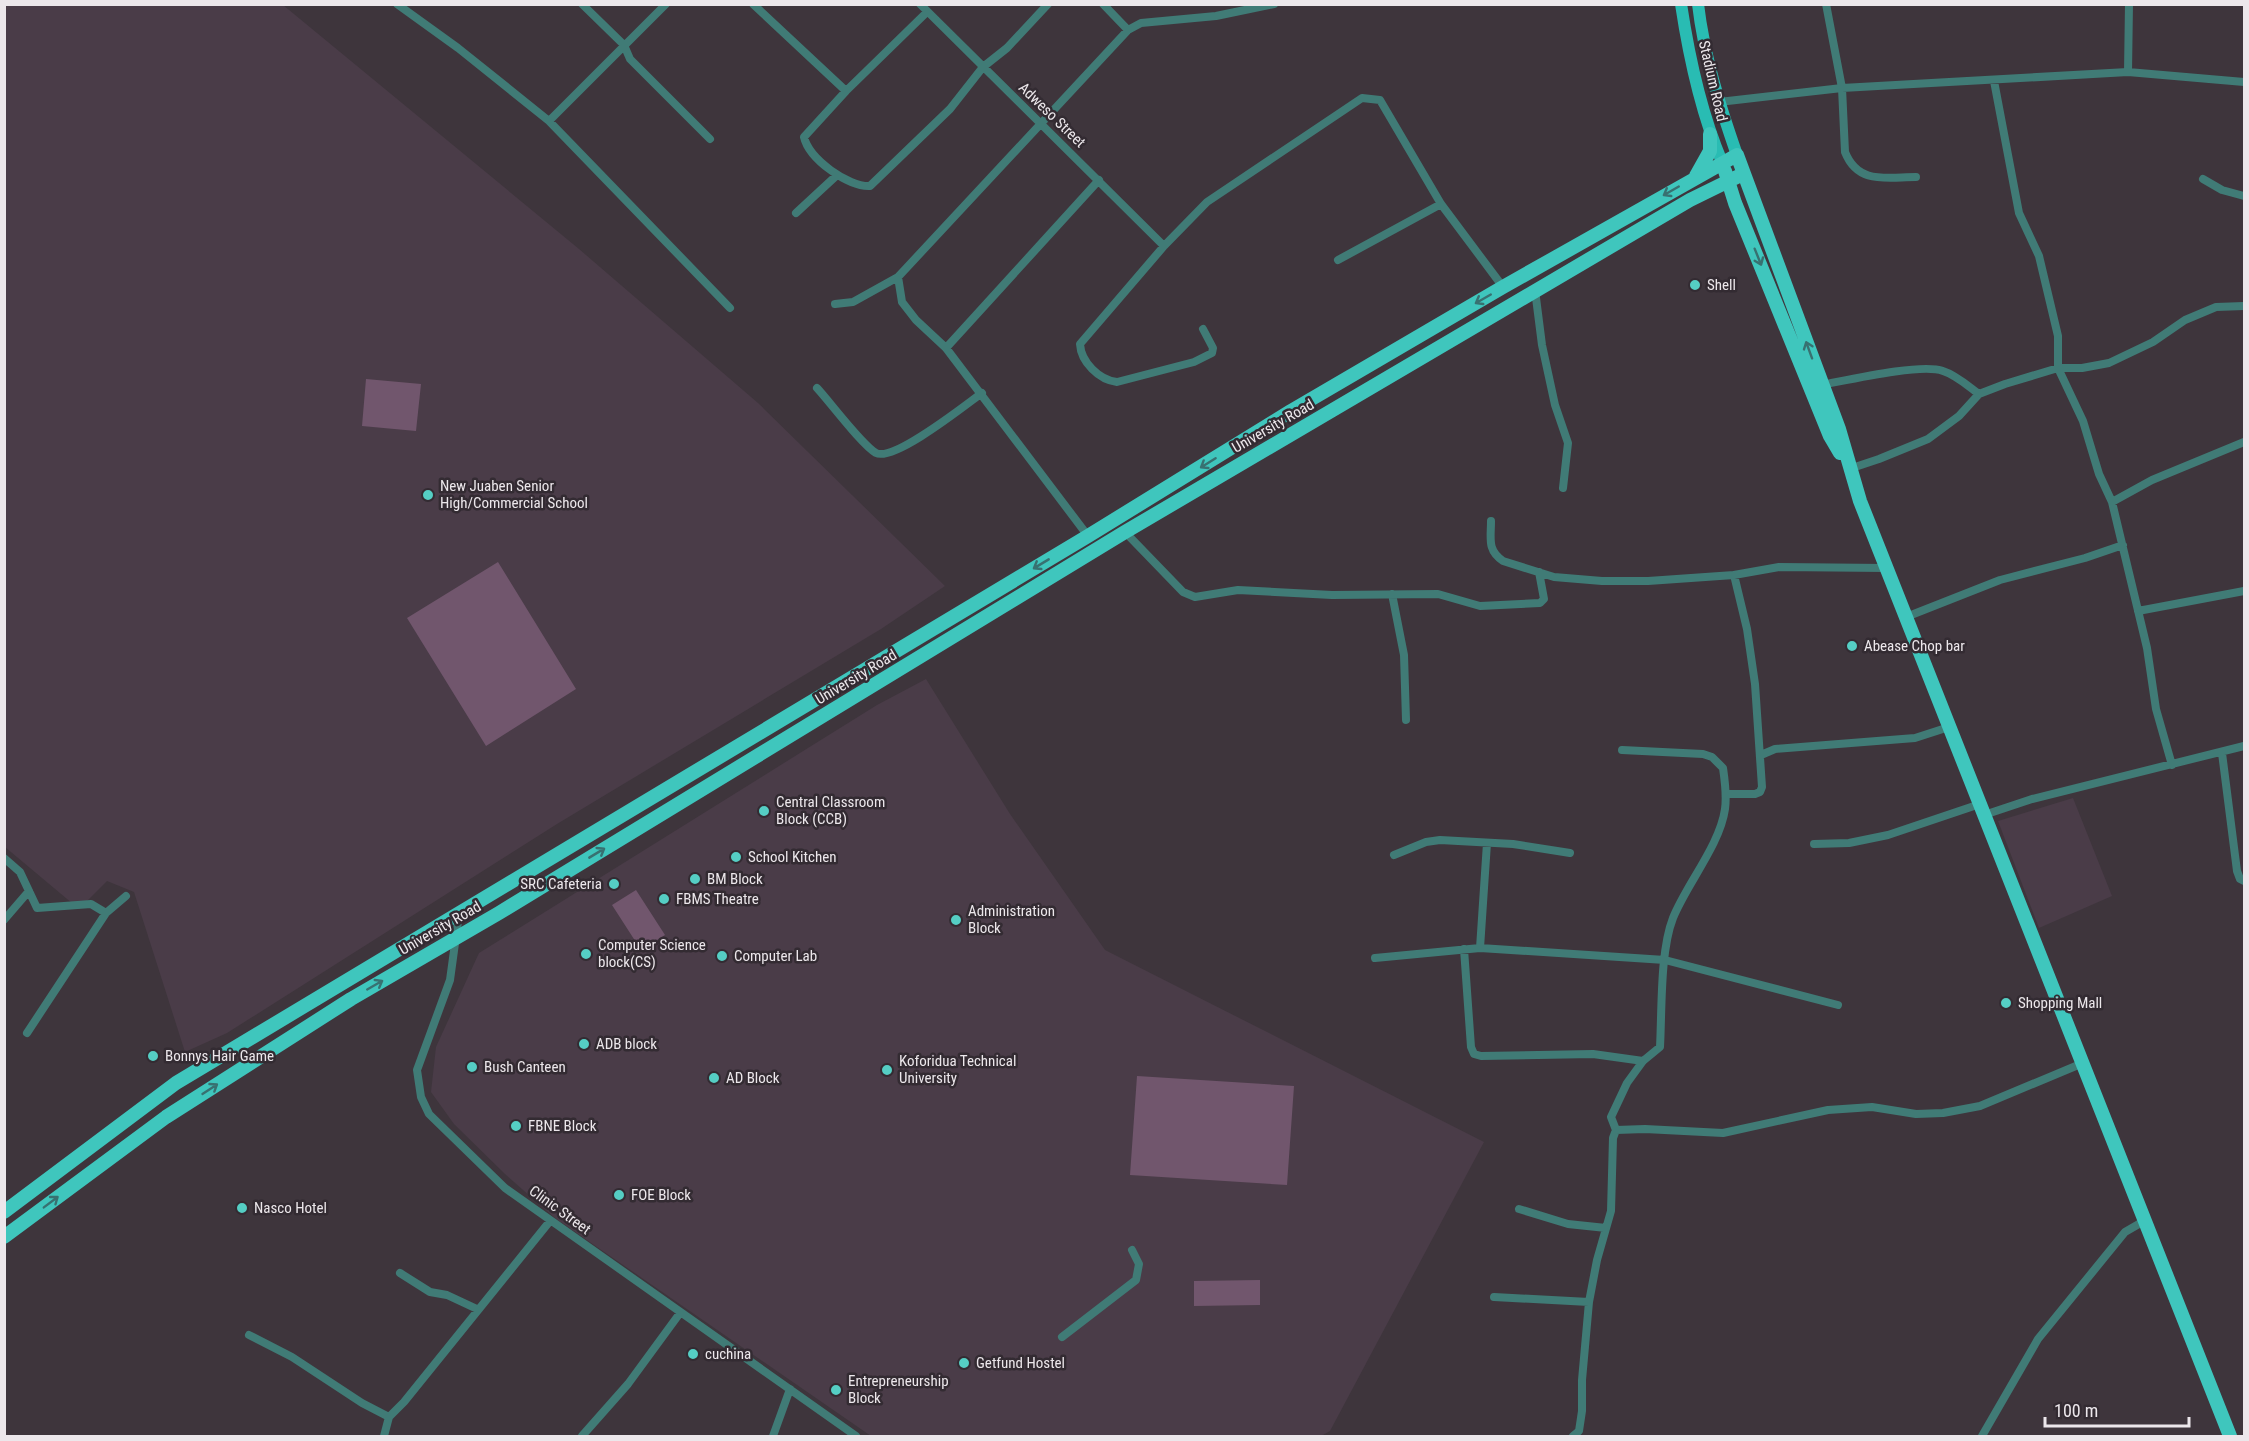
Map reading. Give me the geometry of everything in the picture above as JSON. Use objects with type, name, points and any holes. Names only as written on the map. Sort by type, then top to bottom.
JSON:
[{"type":"highway","points":[[1693,179],[1710,151],[1710,134]]},
{"type":"highway","points":[[1737,155],[1839,429],[1848,467],[1886,568],[2230,1437]]},
{"type":"highway","name":"University Road","points":[[4,1212],[176,1083],[1088,536],[1291,411],[1503,287],[1737,155]]},
{"type":"highway","points":[[1722,162],[1735,203],[1830,436],[1848,467]]},
{"type":"highway","name":"University Road","points":[[4,1237],[166,1117],[351,999],[458,937],[1125,532],[1690,200],[1743,174]]},
{"type":"highway","points":[[1690,200],[1719,194],[1735,203]]},
{"type":"main road","name":"Stadium Road","points":[[1681,4],[1710,134],[1722,162]]},
{"type":"main road","name":"Stadium Road","points":[[1698,4],[1701,27],[1719,102],[1737,155]]},
{"type":"street","points":[[397,4],[458,48],[549,122],[730,308]]},
{"type":"street","points":[[582,4],[624,45],[630,60],[710,139]]},
{"type":"street","points":[[549,122],[666,4]]},
{"type":"street","points":[[753,4],[846,91]]},
{"type":"street","name":"Adweso Street","points":[[920,4],[1164,246]]},
{"type":"street","points":[[927,12],[846,91],[804,137],[806,146],[837,176],[870,186],[950,109],[983,67],[1007,48],[1048,4]]},
{"type":"street","points":[[1103,4],[1128,30]]},
{"type":"street","points":[[835,304],[853,302],[898,277],[1128,30],[1141,23],[1216,16],[1274,4]]},
{"type":"street","points":[[1826,4],[1842,88],[1845,152],[1849,162],[1869,178],[1916,177]]},
{"type":"street","points":[[2128,72],[2129,4]]},
{"type":"street","points":[[1719,102],[1842,88],[2128,72],[2244,82]]},
{"type":"street","points":[[1994,81],[2019,213],[2039,256],[2058,336],[2058,368],[2083,421],[2099,474],[2112,502],[2146,648],[2156,709],[2172,765]]},
{"type":"street","points":[[1203,329],[1213,348],[1212,353],[1194,362],[1117,382],[1109,381],[1088,366],[1080,344],[1164,246],[1207,202],[1362,98],[1380,100],[1442,204],[1503,287]]},
{"type":"street","points":[[796,213],[837,176]]},
{"type":"street","points":[[2203,179],[2222,190],[2244,196]]},
{"type":"street","points":[[946,348],[1099,180]]},
{"type":"street","points":[[1338,260],[1442,204]]},
{"type":"street","points":[[898,277],[902,302],[916,320],[946,348],[982,393],[1088,536]]},
{"type":"street","points":[[1535,290],[1542,345],[1555,405],[1568,443],[1563,488]]},
{"type":"street","points":[[1848,467],[1879,459],[1928,439],[1959,416],[1979,394],[2058,368],[2082,368],[2109,363],[2152,342],[2185,320],[2216,307],[2244,306]]},
{"type":"street","points":[[1821,385],[1889,373],[1930,369],[1942,370],[1979,394]]},
{"type":"street","points":[[817,388],[869,448],[882,455],[907,446],[982,393]]},
{"type":"street","points":[[2112,502],[2152,480],[2244,442]]},
{"type":"street","points":[[1491,521],[1491,550],[1497,556],[1503,561],[1554,577],[1648,581],[1734,575],[1779,567],[1886,568]]},
{"type":"street","points":[[1125,532],[1188,596],[1195,597],[1238,590],[1332,595],[1438,594],[1480,606],[1540,603],[1544,599],[1539,572]]},
{"type":"street","points":[[1906,617],[2000,580],[2085,558],[2123,545]]},
{"type":"street","points":[[1726,794],[1755,794],[1760,792],[1762,786],[1755,684],[1747,629],[1734,575]]},
{"type":"street","points":[[2138,611],[2244,591]]},
{"type":"street","points":[[1392,594],[1404,655],[1406,720]]},
{"type":"street","points":[[1761,754],[1775,749],[1915,738],[1949,727]]},
{"type":"street","points":[[1814,844],[1849,843],[1888,835],[2244,746]]},
{"type":"street","points":[[1573,1437],[1579,1431],[1582,1411],[1582,1380],[1589,1302],[1605,1228],[1611,1211],[1613,1138],[1616,1130],[1611,1117],[1627,1083],[1643,1061],[1660,1047],[1665,960],[1673,919],[1718,832],[1725,812],[1726,794],[1723,768],[1712,757],[1703,754],[1622,750]]},
{"type":"street","points":[[2222,753],[2237,871],[2240,879],[2244,881]]},
{"type":"street","points":[[1394,855],[1426,842],[1440,840],[1545,848],[1570,854]]},
{"type":"street","points":[[1480,948],[1487,843]]},
{"type":"street","points":[[4,858],[20,872],[37,908],[91,904],[106,913]]},
{"type":"street","points":[[4,920],[29,891]]},
{"type":"street","points":[[27,1033],[106,913],[126,896]]},
{"type":"street","name":"Clinic Street","points":[[459,914],[458,937],[450,980],[417,1070],[421,1097],[429,1114],[505,1188],[856,1437]]},
{"type":"street","points":[[1376,958],[1480,948],[1665,960],[1838,1005]]},
{"type":"street","points":[[1464,949],[1471,1047],[1474,1054],[1481,1056],[1593,1054],[1643,1061]]},
{"type":"street","points":[[1616,1130],[1645,1129],[1723,1133],[1828,1110],[1872,1107],[1916,1114],[1943,1113],[1980,1106],[2083,1063]]},
{"type":"street","points":[[1519,1209],[1568,1224],[1605,1228]]},
{"type":"street","points":[[384,1437],[389,1417],[404,1402],[550,1221]]},
{"type":"street","points":[[1982,1437],[2038,1339],[2125,1232],[2144,1221]]},
{"type":"street","points":[[1062,1337],[1136,1280],[1139,1264],[1131,1250]]},
{"type":"street","points":[[400,1273],[430,1292],[447,1295],[477,1309]]},
{"type":"street","points":[[1494,1297],[1589,1302]]},
{"type":"street","points":[[582,1437],[628,1384],[680,1312]]},
{"type":"street","points":[[249,1335],[292,1357],[362,1403],[389,1417]]},
{"type":"street","points":[[773,1437],[790,1389]]},
{"type":"shaded area","name":"New Juaben Senior High/Commercial School","points":[[4,5],[283,5],[579,249],[758,403],[945,586],[881,629],[557,824],[227,1033],[185,1052],[134,892],[107,881],[79,909],[5,847]]},
{"type":"shaded area","points":[[366,379],[421,384],[416,431],[362,426]]},
{"type":"shaded area","points":[[498,562],[576,689],[486,746],[407,618]]},
{"type":"shaded area","name":"Koforidua Technical University","points":[[926,679],[1010,814],[1105,950],[1484,1142],[1330,1431],[1321,1436],[871,1436],[555,1218],[505,1174],[454,1124],[431,1092],[436,1047],[479,953],[877,705]]},
{"type":"shaded area","points":[[2073,798],[2112,896],[2039,928],[1998,821]]},
{"type":"shaded area","points":[[636,890],[665,935],[641,950],[612,905]]},
{"type":"shaded area","points":[[1137,1076],[1294,1086],[1287,1185],[1130,1175]]},
{"type":"shaded area","points":[[1260,1280],[1260,1305],[1194,1306],[1194,1281]]},
{"type":"place","name":"Shell","points":[[1695,285]]},
{"type":"place","name":"New Juaben Senior High/Commercial School","points":[[428,495]]},
{"type":"place","name":"Abease Chop bar","points":[[1852,646]]},
{"type":"place","name":"Central Classroom Block (CCB)","points":[[764,811]]},
{"type":"place","name":"School Kitchen","points":[[736,857]]},
{"type":"place","name":"BM Block","points":[[695,879]]},
{"type":"place","name":"SRC Cafeteria","points":[[614,884]]},
{"type":"place","name":"FBMS Theatre","points":[[664,899]]},
{"type":"place","name":"Administration Block","points":[[956,920]]},
{"type":"place","name":"Computer Science block(CS)","points":[[586,954]]},
{"type":"place","name":"Computer Lab","points":[[722,956]]},
{"type":"place","name":"Shopping Mall","points":[[2006,1003]]},
{"type":"place","name":"ADB block","points":[[584,1044]]},
{"type":"place","name":"Bonnys Hair Game","points":[[153,1056]]},
{"type":"place","name":"Bush Canteen","points":[[472,1067]]},
{"type":"place","name":"Koforidua Technical University","points":[[887,1070]]},
{"type":"place","name":"AD Block","points":[[714,1078]]},
{"type":"place","name":"FBNE Block","points":[[516,1126]]},
{"type":"place","name":"FOE Block","points":[[619,1195]]},
{"type":"place","name":"Nasco Hotel","points":[[242,1208]]},
{"type":"place","name":"cuchina","points":[[693,1354]]},
{"type":"place","name":"Getfund Hostel","points":[[964,1363]]},
{"type":"place","name":"Entrepreneurship Block","points":[[836,1390]]}]
